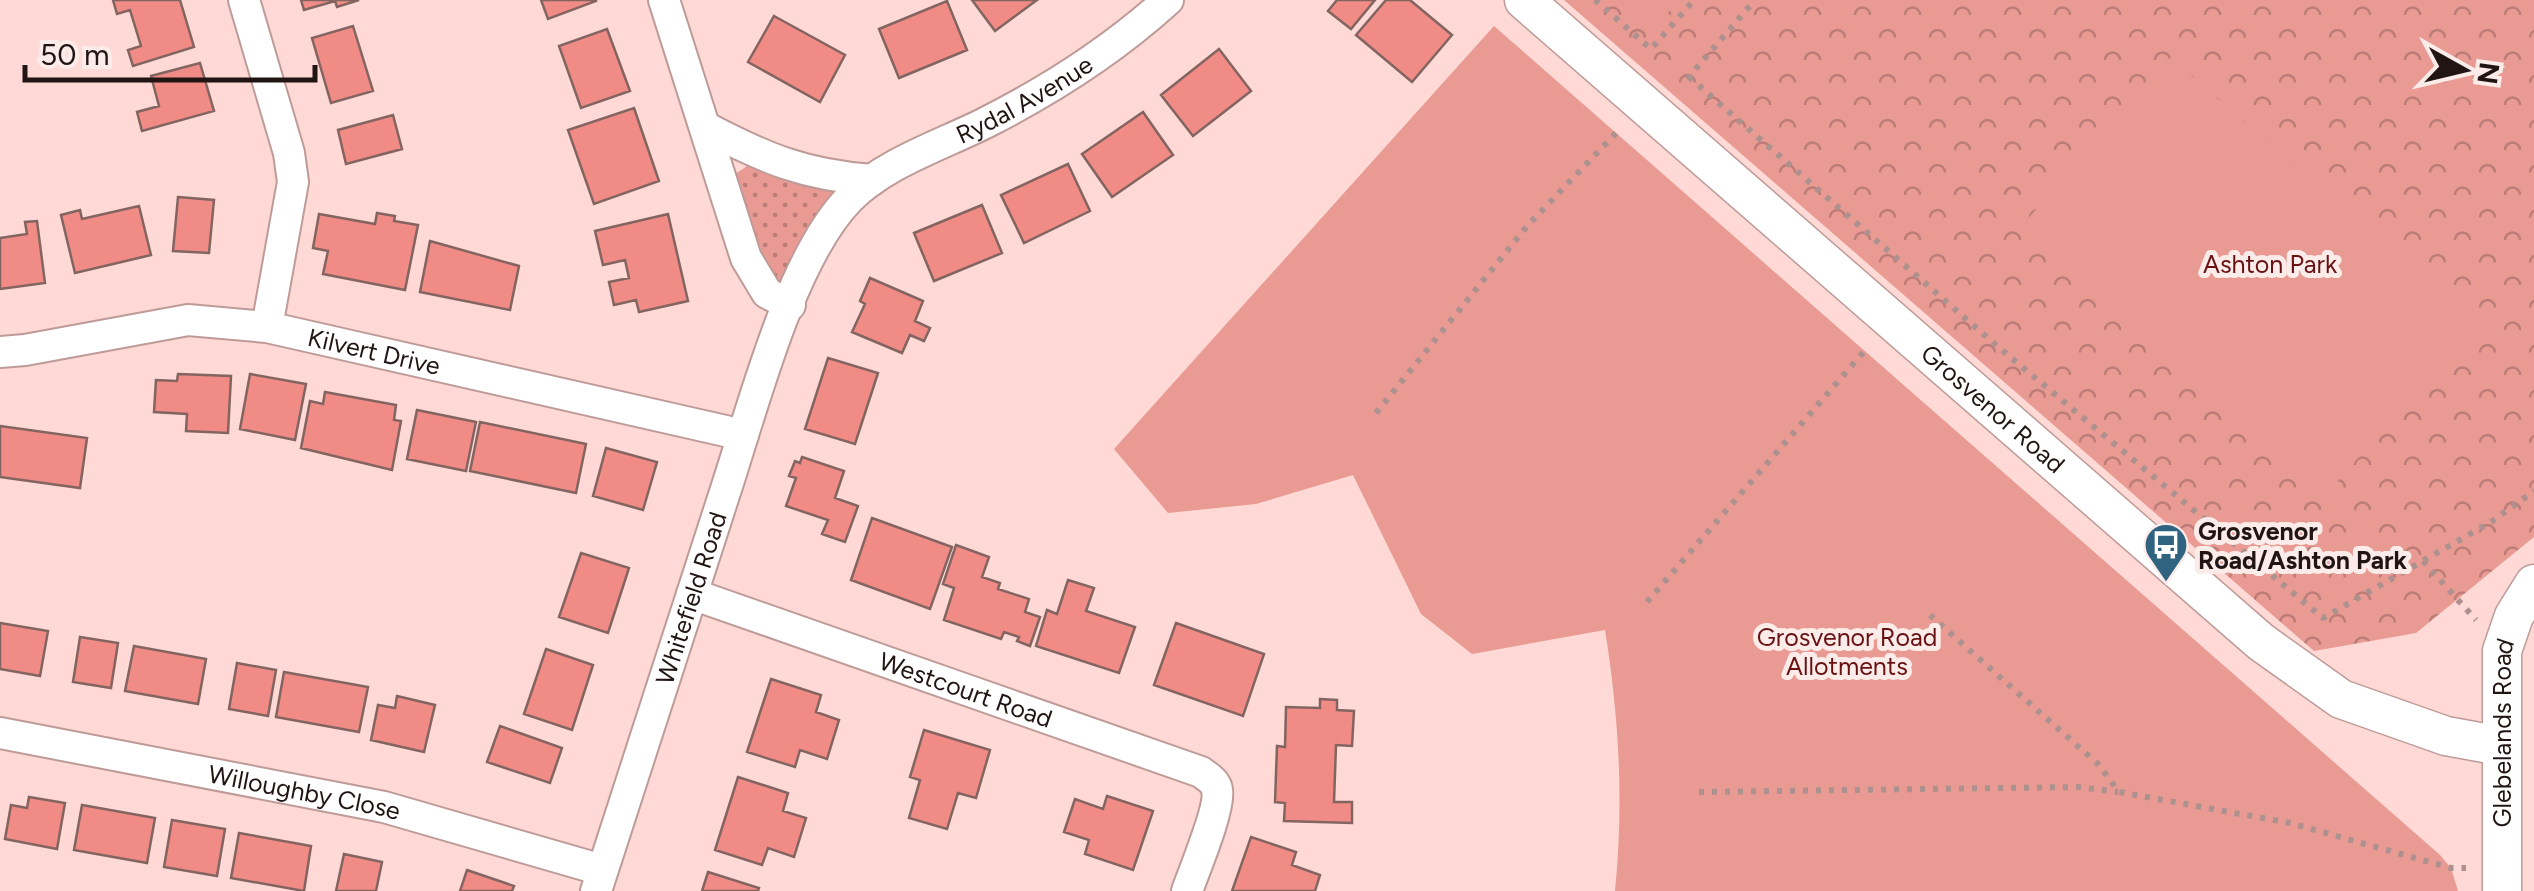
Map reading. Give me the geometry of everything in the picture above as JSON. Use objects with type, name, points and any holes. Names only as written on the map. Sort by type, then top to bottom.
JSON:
[{"type":"street","points":[[244,0],[289,153],[293,182],[267,327]]},
{"type":"street","points":[[664,0],[746,258],[767,293],[790,305]]},
{"type":"street","name":"Rydal Avenue","points":[[790,305],[824,231],[849,200],[872,180],[1024,103],[1102,54],[1168,0]]},
{"type":"street","name":"Grosvenor Road","points":[[1524,0],[2261,642],[2311,681],[2341,700],[2372,712],[2446,736],[2500,746]]},
{"type":"street","points":[[707,128],[761,157],[794,169],[872,180]]},
{"type":"street","name":"Whitefield Road","points":[[599,881],[743,436],[790,305]]},
{"type":"street","name":"Kilvert Drive","points":[[0,352],[188,320],[267,327],[743,436]]},
{"type":"street","name":"Glebelands Road","points":[[2502,879],[2502,650],[2514,616],[2534,584]]},
{"type":"street","name":"Westcourt Road","points":[[692,594],[1201,772],[1218,790],[1187,891]]},
{"type":"street","name":"Willoughby Close","points":[[0,733],[384,807],[599,881]]},
{"type":"path","points":[[1595,0],[1651,49],[1694,0]]},
{"type":"path","points":[[1376,413],[1528,225],[1616,132],[1674,94],[1755,0]]},
{"type":"path","points":[[1688,77],[1997,346],[2323,618],[2492,522],[2534,491]]},
{"type":"path","points":[[1648,602],[1892,322]]},
{"type":"path","points":[[2423,561],[2502,650]]},
{"type":"path","points":[[1930,615],[2098,764],[2119,792]]},
{"type":"path","points":[[1699,792],[2078,787],[2290,823],[2502,879]]},
{"type":"green space","name":"Ashton Park","points":[[1564,0],[2534,0],[2534,537],[2416,633],[2314,651]]},
{"type":"green space","points":[[1609,0],[1679,0],[1649,35]]},
{"type":"green space","name":"Grosvenor Road Allotments","points":[[1494,26],[2440,855],[2451,868],[2458,891],[1615,891],[1619,760],[1605,630],[1472,654],[1421,614],[1353,475],[1256,504],[1168,513],[1114,449]]},
{"type":"green space","points":[[2171,57],[2474,327],[2320,501],[2017,231]]},
{"type":"green space","points":[[761,157],[826,174],[849,200],[767,293],[723,182]]},
{"type":"building","points":[[113,0],[180,0],[194,47],[133,66],[128,50],[141,46],[130,10],[117,14]]},
{"type":"building","points":[[301,0],[359,0],[337,7],[335,1],[304,10]]},
{"type":"building","points":[[541,0],[596,0],[596,1],[548,19]]},
{"type":"building","points":[[972,0],[1037,0],[995,31]]},
{"type":"building","points":[[1337,0],[1375,0],[1351,29],[1328,11]]},
{"type":"building","points":[[1386,0],[1410,0],[1452,35],[1412,82],[1356,35]]},
{"type":"building","points":[[947,1],[967,50],[899,78],[879,29]]},
{"type":"building","points":[[774,16],[845,55],[820,102],[748,62]]},
{"type":"building","points":[[353,26],[373,91],[331,103],[312,38]]},
{"type":"building","points":[[607,29],[630,91],[581,108],[559,46]]},
{"type":"building","points":[[1219,49],[1251,91],[1193,136],[1161,95]]},
{"type":"building","points":[[200,63],[214,111],[142,131],[137,112],[159,106],[151,76]]},
{"type":"building","points":[[634,108],[659,181],[594,204],[568,130]]},
{"type":"building","points":[[1143,112],[1173,155],[1112,197],[1082,154]]},
{"type":"building","points":[[393,115],[402,149],[346,164],[338,130]]},
{"type":"building","points":[[1068,164],[1090,211],[1024,243],[1001,195]]},
{"type":"building","points":[[178,197],[214,200],[209,253],[173,251]]},
{"type":"building","points":[[982,205],[1002,253],[934,281],[914,233]]},
{"type":"building","points":[[139,206],[151,255],[75,273],[61,215],[80,210],[82,219]]},
{"type":"building","points":[[377,213],[418,225],[405,290],[323,274],[328,251],[313,248],[319,214],[375,224]]},
{"type":"building","points":[[668,214],[688,301],[639,312],[636,300],[614,305],[609,282],[629,278],[625,260],[603,265],[595,231]]},
{"type":"building","points":[[37,221],[45,283],[0,289],[0,238],[27,234],[25,222]]},
{"type":"building","points":[[430,241],[519,266],[510,310],[420,292]]},
{"type":"building","points":[[870,278],[923,301],[915,321],[930,328],[924,341],[910,335],[902,353],[852,332],[865,304],[860,301]]},
{"type":"building","points":[[828,358],[878,373],[855,444],[805,429]]},
{"type":"building","points":[[178,374],[231,376],[228,433],[186,431],[187,414],[154,412],[156,380],[177,381]]},
{"type":"building","points":[[250,374],[306,384],[295,440],[240,429]]},
{"type":"building","points":[[325,392],[396,405],[394,420],[401,421],[392,470],[301,448],[310,401],[323,404]]},
{"type":"building","points":[[417,410],[476,422],[466,471],[407,459]]},
{"type":"building","points":[[480,422],[586,444],[576,493],[470,471]]},
{"type":"building","points":[[0,426],[87,438],[80,488],[0,477]]},
{"type":"building","points":[[606,448],[657,462],[643,510],[593,496]]},
{"type":"building","points":[[802,457],[844,471],[835,498],[858,506],[845,542],[822,534],[828,520],[786,506],[796,478],[789,476],[795,461],[800,463]]},
{"type":"building","points":[[872,518],[952,547],[930,609],[851,580]]},
{"type":"building","points":[[956,545],[989,557],[982,577],[1000,583],[998,589],[1029,599],[1025,612],[1040,617],[1030,646],[1004,632],[1001,639],[944,620],[954,588],[943,584]]},
{"type":"building","points":[[581,553],[629,568],[608,633],[559,617]]},
{"type":"building","points":[[1068,580],[1094,588],[1086,611],[1135,627],[1119,673],[1036,646],[1047,610],[1057,614]]},
{"type":"building","points":[[0,623],[48,631],[40,676],[0,669]]},
{"type":"building","points":[[1176,623],[1264,654],[1243,716],[1154,685]]},
{"type":"building","points":[[80,637],[118,643],[111,688],[73,682]]},
{"type":"building","points":[[134,646],[206,659],[198,704],[125,691]]},
{"type":"building","points":[[546,649],[593,665],[572,730],[524,714]]},
{"type":"building","points":[[237,663],[276,670],[268,716],[229,709]]},
{"type":"building","points":[[284,672],[368,687],[359,732],[276,717]]},
{"type":"building","points":[[771,679],[821,695],[816,712],[839,720],[827,759],[800,750],[795,767],[747,752]]},
{"type":"building","points":[[397,696],[435,705],[424,752],[371,740],[378,705],[395,708]]},
{"type":"building","points":[[1320,699],[1337,700],[1337,710],[1354,711],[1352,746],[1336,745],[1334,802],[1352,802],[1352,823],[1284,821],[1285,803],[1275,802],[1277,746],[1285,747],[1286,707],[1320,708]]},
{"type":"building","points":[[500,726],[562,748],[550,783],[487,762]]},
{"type":"building","points":[[924,730],[990,750],[976,798],[958,793],[947,829],[909,818],[920,780],[910,777]]},
{"type":"building","points":[[738,777],[788,793],[783,811],[806,818],[794,857],[768,848],[762,865],[715,850]]},
{"type":"building","points":[[1107,796],[1153,811],[1133,870],[1085,854],[1089,840],[1064,832],[1075,799],[1103,809]]},
{"type":"building","points":[[29,797],[65,803],[57,849],[5,839],[11,805],[27,808]]},
{"type":"building","points":[[82,805],[155,818],[147,863],[74,850]]},
{"type":"building","points":[[172,820],[225,829],[217,876],[164,867]]},
{"type":"building","points":[[239,833],[311,846],[304,891],[231,878]]},
{"type":"building","points":[[1251,837],[1296,852],[1292,865],[1320,875],[1315,891],[1232,891]]},
{"type":"building","points":[[344,854],[382,862],[376,891],[336,891]]},
{"type":"building","points":[[467,870],[514,886],[512,891],[460,891]]},
{"type":"building","points":[[708,872],[759,888],[758,891],[702,891]]},
{"type":"place","name":"Grosvenor Road/Ashton Park","points":[[2166,583]]}]
